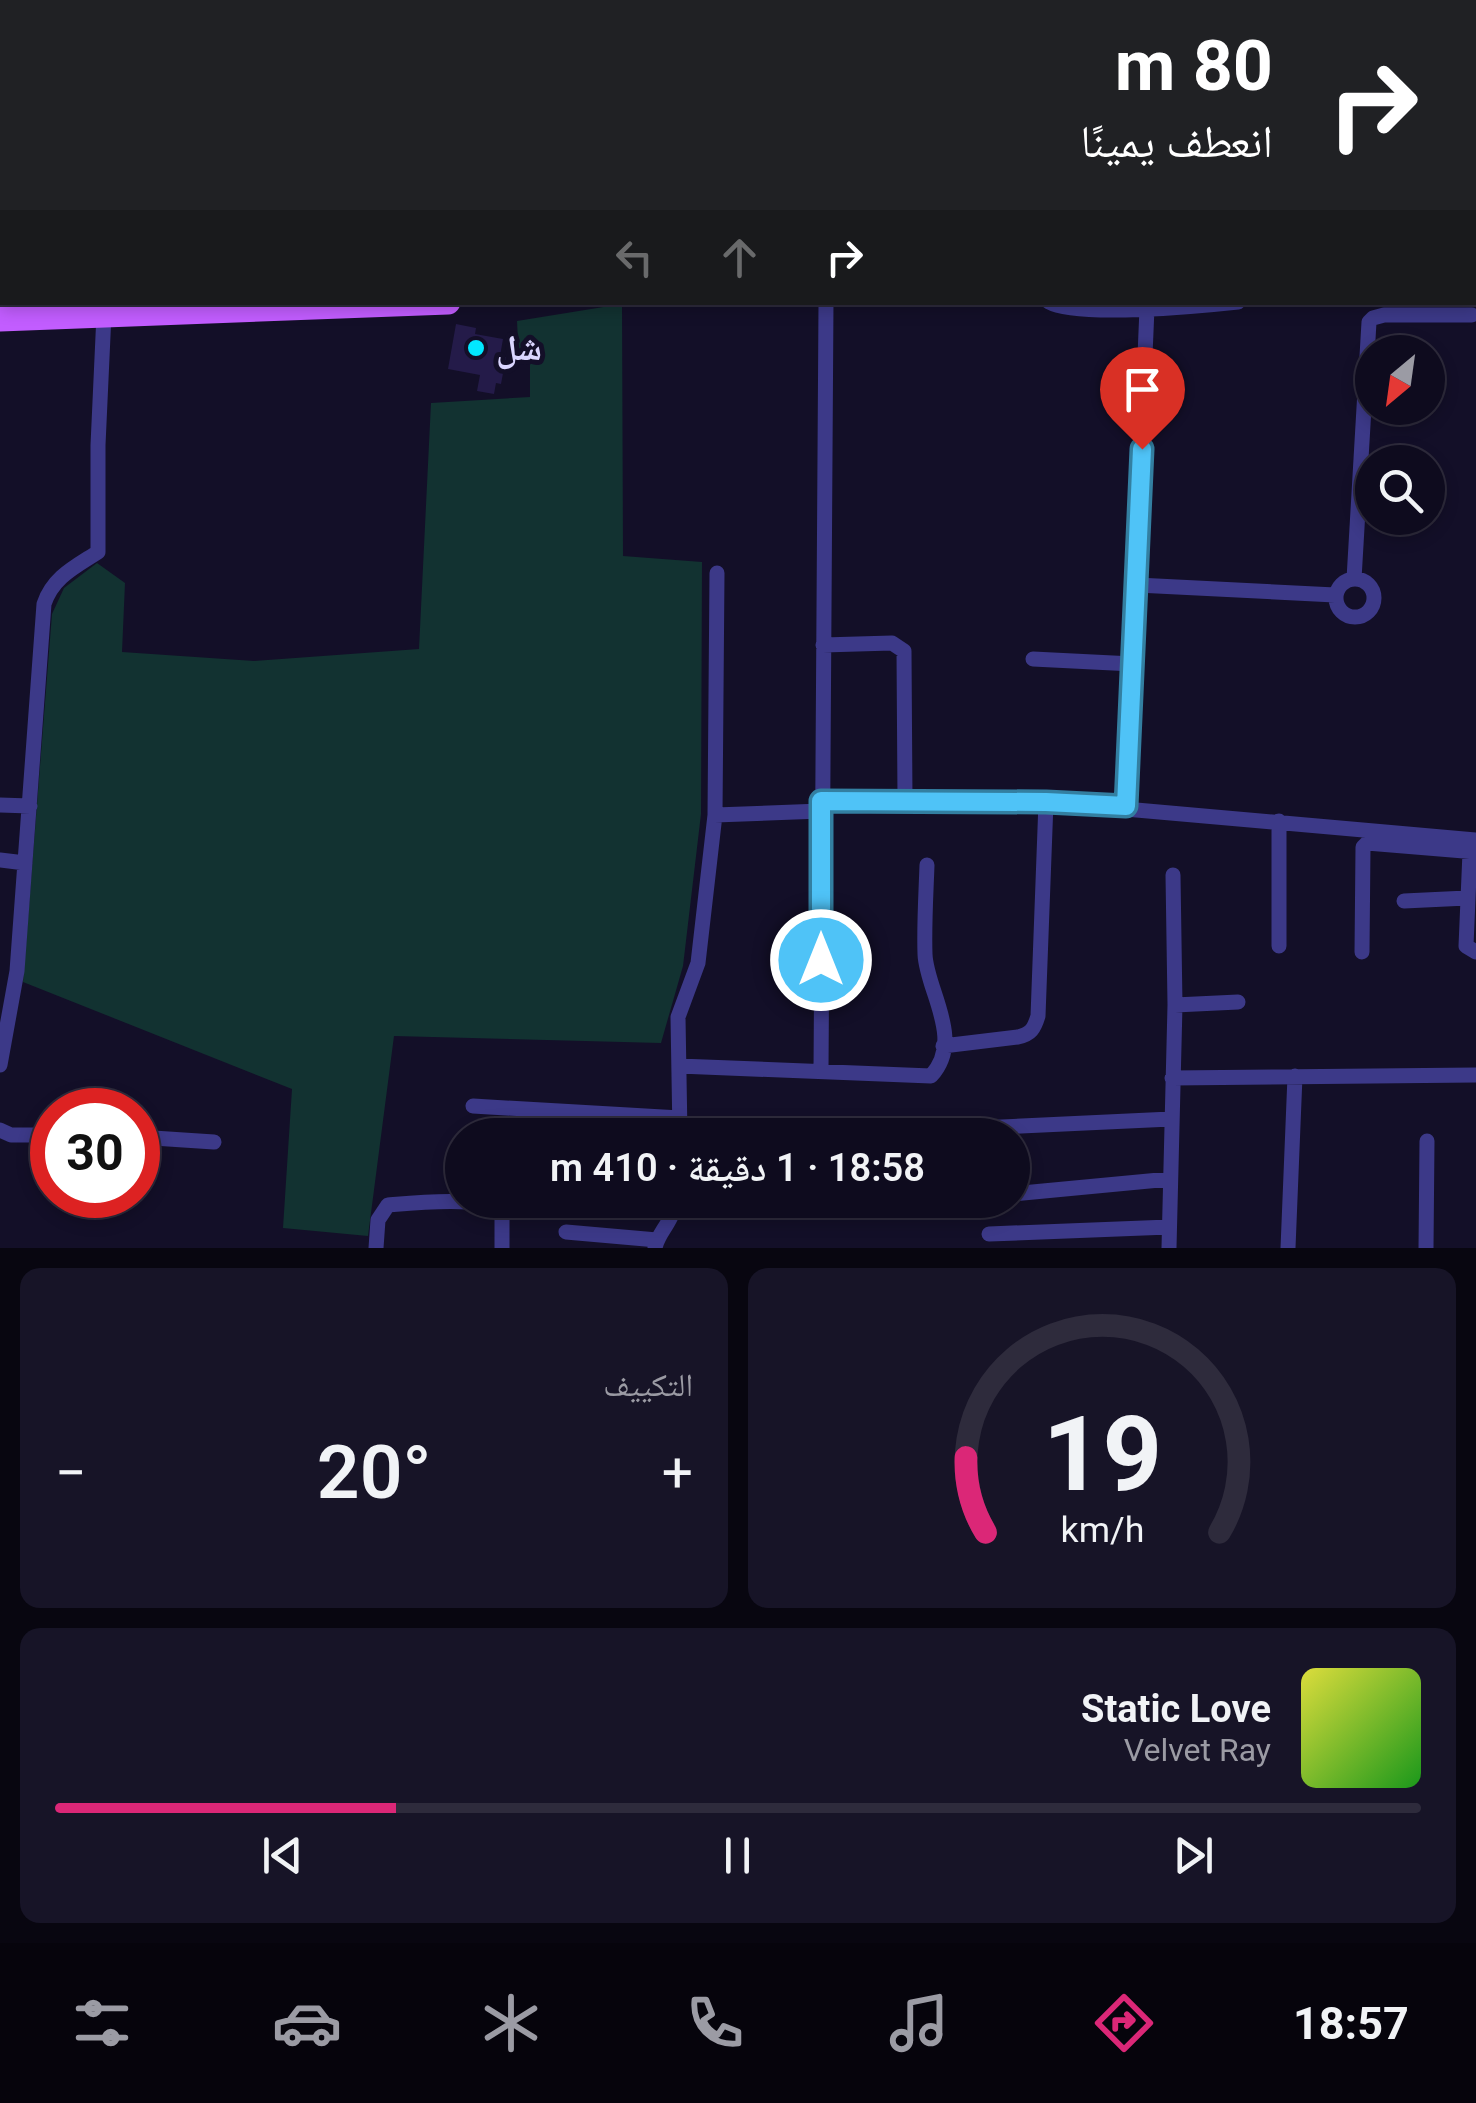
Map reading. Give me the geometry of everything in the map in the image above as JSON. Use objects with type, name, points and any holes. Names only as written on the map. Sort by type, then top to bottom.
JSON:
[{"type":"main road","points":[[0,319],[353,305]]},
{"type":"street","points":[[258,308],[284,305]]},
{"type":"street","points":[[822,1071],[826,305]]},
{"type":"street","points":[[1056,305],[1063,308],[1192,305]]},
{"type":"street","points":[[1126,806],[1147,308]]},
{"type":"street","points":[[0,1065],[17,971],[44,604],[49,588],[60,577],[98,552],[104,314]]},
{"type":"street","points":[[1354,578],[1370,322],[1384,315],[1472,315]]},
{"type":"street","points":[[680,1118],[678,1017],[698,963],[715,815],[717,573]]},
{"type":"street","points":[[1354,578],[1372,589],[1374,603],[1371,610],[1358,617],[1344,614],[1336,603],[1336,595],[1342,584],[1354,578]]},
{"type":"street","points":[[1137,585],[1336,595]]},
{"type":"street","points":[[824,645],[892,643],[904,651],[904,800]]},
{"type":"street","points":[[1033,659],[1133,664]]},
{"type":"street","points":[[715,815],[904,800],[1046,802],[1279,821],[1413,836],[1474,848]]},
{"type":"street","points":[[944,1046],[1018,1038],[1034,1027],[1038,1016],[1046,802]]},
{"type":"street","points":[[0,806],[30,806]]},
{"type":"street","points":[[1279,821],[1279,946]]},
{"type":"street","points":[[1362,952],[1363,847],[1367,844],[1474,848]]},
{"type":"street","points":[[1474,848],[1466,946],[1476,952]]},
{"type":"street","points":[[0,860],[25,863]]},
{"type":"street","points":[[680,1066],[931,1076],[944,1046],[941,1004],[924,952],[928,865]]},
{"type":"street","points":[[1168,1248],[1175,1005],[1173,875]]},
{"type":"street","points":[[1404,901],[1467,898]]},
{"type":"street","points":[[0,968],[17,971]]},
{"type":"street","points":[[1175,1005],[1238,1002]]},
{"type":"street","points":[[1172,1078],[1476,1075]]},
{"type":"street","points":[[1288,1248],[1296,1076]]},
{"type":"street","points":[[473,1106],[591,1118]]},
{"type":"street","points":[[1030,1126],[1171,1119]]},
{"type":"street","points":[[0,1130],[11,1135],[30,1135]]},
{"type":"street","points":[[160,1138],[214,1142]]},
{"type":"street","points":[[1426,1248],[1427,1141]]},
{"type":"street","points":[[1030,1192],[1170,1179]]},
{"type":"street","points":[[376,1248],[378,1220],[388,1205],[476,1203],[492,1204],[502,1214],[502,1248]]},
{"type":"street","points":[[566,1232],[656,1244],[670,1218]]},
{"type":"street","points":[[988,1234],[1168,1227]]},
{"type":"green space","points":[[622,305],[623,556],[702,562],[701,814],[683,966],[661,1043],[394,1036],[368,1236],[283,1228],[292,1089],[23,982],[52,614],[64,588],[97,563],[125,583],[122,652],[254,661],[419,649],[431,403],[530,397],[530,363],[519,362],[517,321]]},
{"type":"building","points":[[456,324],[476,328],[475,334],[503,339],[500,356],[506,357],[501,384],[496,383],[494,394],[477,391],[480,375],[448,369]]},
{"type":"place","name":"شل","points":[[476,348]]},
{"type":"route","points":[[821,960],[821,801],[1126,806],[1142,449]]}]
